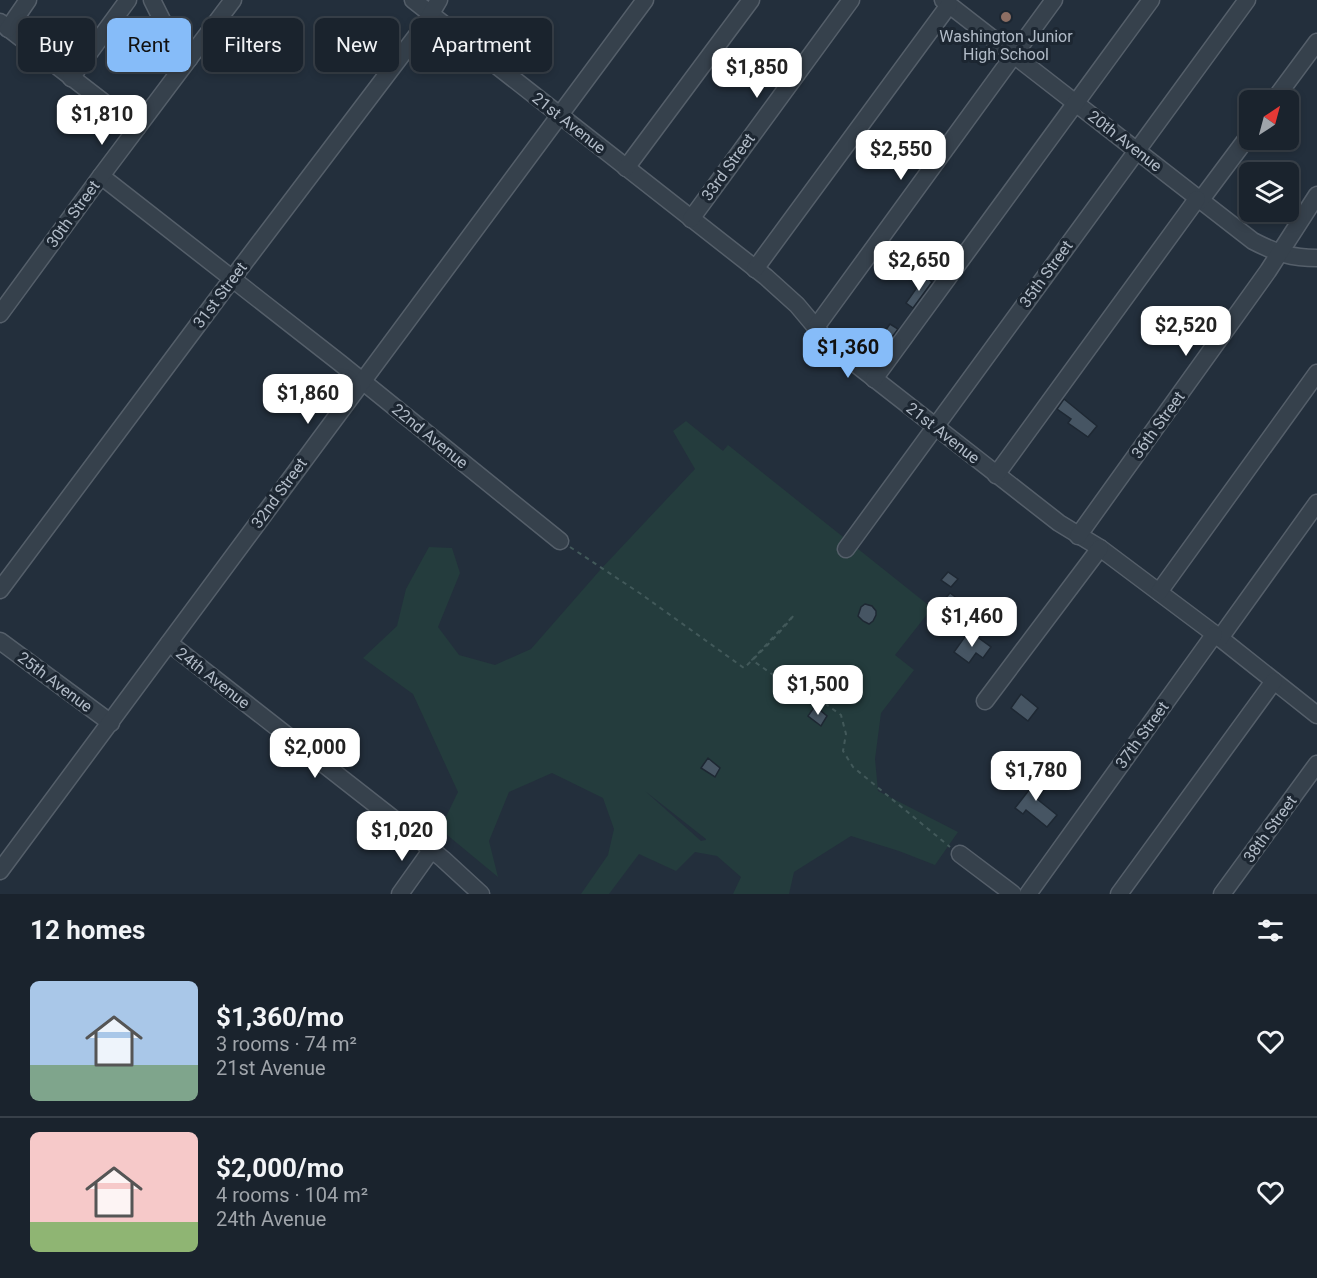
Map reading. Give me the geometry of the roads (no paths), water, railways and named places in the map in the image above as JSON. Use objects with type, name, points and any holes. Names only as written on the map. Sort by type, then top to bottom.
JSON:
[{"type":"street","points":[[28,0],[4,26],[137,128]]},
{"type":"street","points":[[71,78],[128,0]]},
{"type":"street","points":[[152,0],[161,18]]},
{"type":"street","name":"30th Street","points":[[191,56],[233,0]]},
{"type":"street","name":"21st Avenue","points":[[413,0],[435,7],[560,116],[766,277],[792,301],[832,345],[874,379],[1059,523],[1100,548],[1317,715]]},
{"type":"street","name":"32nd Street","points":[[0,872],[645,0]]},
{"type":"street","points":[[626,168],[751,0]]},
{"type":"street","name":"33rd Street","points":[[691,219],[851,0]]},
{"type":"street","points":[[816,327],[1054,0]]},
{"type":"street","points":[[874,379],[1151,0]]},
{"type":"street","name":"35th Street","points":[[846,549],[1246,0]]},
{"type":"street","points":[[755,269],[946,2]]},
{"type":"street","name":"20th Avenue","points":[[946,2],[1253,241],[1280,254],[1317,258]]},
{"type":"street","name":"31st Street","points":[[0,590],[423,27],[435,7]]},
{"type":"street","points":[[1281,90],[1317,42]]},
{"type":"street","name":"30th Street","points":[[0,314],[179,72]]},
{"type":"street","points":[[996,475],[1239,148]]},
{"type":"street","name":"22nd Avenue","points":[[101,176],[363,381],[560,541]]},
{"type":"street","name":"36th Street","points":[[1078,536],[1315,202]]},
{"type":"street","points":[[1159,592],[1317,373]]},
{"type":"street","name":"37th Street","points":[[1028,894],[1317,503]]},
{"type":"street","points":[[985,701],[1100,548]]},
{"type":"street","name":"25th Avenue","points":[[0,641],[111,723]]},
{"type":"street","name":"24th Avenue","points":[[169,643],[432,849],[481,894]]},
{"type":"street","points":[[1119,894],[1274,681]]},
{"type":"street","name":"38th Street","points":[[1222,894],[1317,764]]},
{"type":"street","points":[[400,894],[432,849]]},
{"type":"street","points":[[960,854],[1013,894]]},
{"type":"place","name":"Washington Junior High School","points":[[1006,17]]}]
